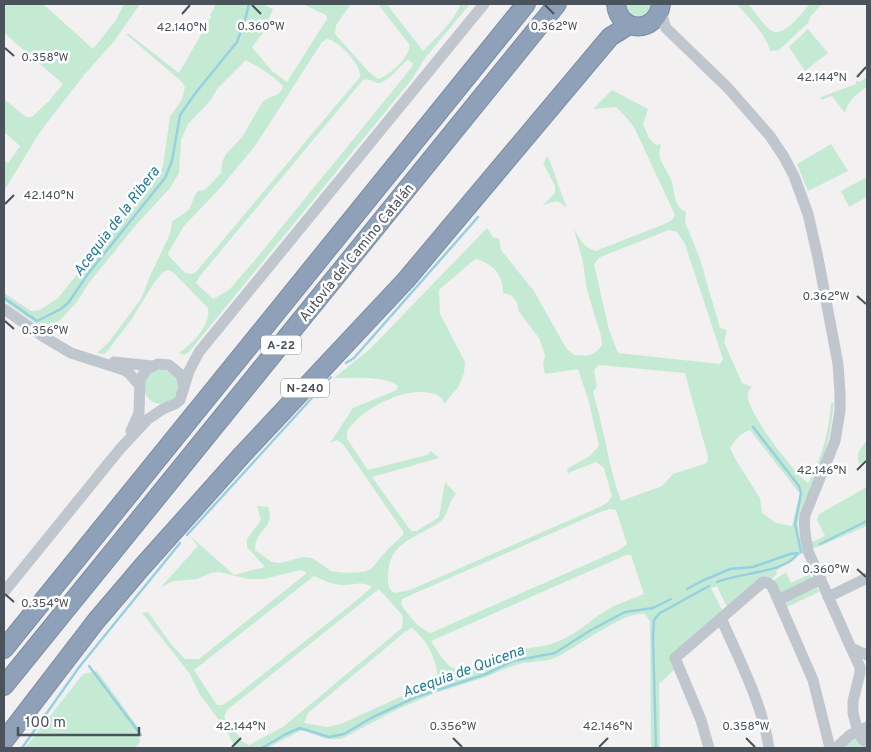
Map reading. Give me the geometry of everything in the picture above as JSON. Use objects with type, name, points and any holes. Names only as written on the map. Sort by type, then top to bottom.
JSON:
[{"type":"highway","name":"Autovía del Camino Catalán","points":[[4,649],[526,4]]},
{"type":"highway","name":"Autovía del Camino Catalán","points":[[4,686],[557,4]]},
{"type":"highway","name":"N-240","points":[[4,741],[130,581],[236,461],[406,280],[610,37],[621,14],[640,26],[659,16]]},
{"type":"street","points":[[4,592],[120,449],[148,419],[175,404],[182,395],[199,352],[484,4]]},
{"type":"street","points":[[659,16],[762,125],[778,147],[794,176],[802,196],[818,258],[838,364],[840,393],[838,426],[829,458],[805,515],[804,524],[808,551],[860,667],[853,707],[862,729],[863,740],[867,742]]},
{"type":"street","points":[[4,310],[64,349],[129,373],[146,404],[163,409]]},
{"type":"street","points":[[120,449],[137,420],[139,390],[143,374],[152,366],[158,364],[169,365],[184,361],[199,352]]},
{"type":"street","points":[[101,362],[152,366]]},
{"type":"street","points":[[169,365],[181,376],[184,387]]},
{"type":"street","points":[[828,597],[867,578]]},
{"type":"street","points":[[778,600],[821,579]]},
{"type":"street","points":[[709,748],[701,720],[675,661],[676,656],[763,582],[772,586],[815,686],[830,748]]},
{"type":"street","points":[[721,618],[755,695],[762,715],[769,748]]},
{"type":"street","points":[[851,648],[867,655]]},
{"type":"street","points":[[836,748],[862,729]]},
{"type":"green space","points":[[4,4],[43,4],[93,49],[116,20],[124,4],[140,4],[115,40],[84,75],[40,132],[4,191],[4,160],[8,163],[20,146],[4,132],[4,99],[26,117],[32,117],[63,84],[4,33]]},
{"type":"green space","points":[[216,4],[262,4],[273,9],[262,34],[252,47],[272,71],[287,82],[327,19],[326,15],[303,4],[351,4],[336,25],[335,34],[368,71],[378,79],[399,65],[407,54],[409,44],[378,4],[386,4],[389,7],[423,51],[449,23],[461,4],[470,4],[425,58],[412,79],[189,352],[184,355],[179,353],[195,340],[204,328],[207,321],[208,308],[173,272],[168,270],[163,272],[154,283],[131,320],[105,354],[97,353],[109,342],[141,299],[170,234],[172,222],[189,209],[198,191],[205,190],[221,173],[226,154],[242,137],[262,103],[282,90],[283,86],[275,78],[246,60],[217,89],[211,100],[188,124],[181,140],[179,173],[170,188],[135,226],[89,283],[76,303],[60,320],[45,330],[4,301],[4,293],[31,311],[40,310],[58,298],[111,232],[153,185],[163,166],[170,117],[182,99],[185,87],[182,82],[126,34],[129,34],[179,73],[211,17],[210,15]],"holes":[[[327,39],[332,40],[343,48],[357,66],[360,77],[196,272],[192,274],[185,273],[168,253],[184,226],[221,187],[255,146],[322,42]],[[409,60],[413,64],[412,67],[255,260],[229,290],[213,299],[196,283],[199,277],[363,80],[377,83],[382,82]]]},
{"type":"green space","points":[[623,4],[655,4],[646,19],[631,18]]},
{"type":"green space","points":[[737,4],[748,4],[766,26],[772,31],[777,32],[788,27],[810,4],[822,4],[810,17],[809,22],[779,50],[770,51],[761,32]]},
{"type":"green space","points":[[808,29],[828,53],[805,71],[789,47]]},
{"type":"green space","points":[[867,77],[867,87],[856,95],[846,108],[845,113],[832,96],[821,100],[821,97],[856,84],[856,81],[860,82]]},
{"type":"green space","points":[[612,90],[648,109],[643,124],[649,138],[656,145],[661,144],[659,154],[661,162],[672,181],[678,205],[686,212],[685,222],[700,259],[720,328],[727,330],[724,342],[742,383],[752,387],[748,395],[751,407],[773,443],[792,467],[808,483],[821,455],[829,424],[831,403],[834,403],[826,448],[799,516],[798,530],[803,546],[825,536],[817,520],[819,514],[867,487],[867,526],[803,553],[776,571],[777,574],[771,579],[765,577],[727,607],[717,586],[711,588],[722,610],[670,660],[674,670],[659,684],[660,748],[652,748],[651,745],[650,621],[645,614],[637,614],[614,623],[559,656],[549,660],[523,663],[435,693],[396,710],[341,739],[326,739],[300,731],[267,748],[235,748],[226,729],[200,695],[190,674],[142,613],[148,612],[171,644],[185,659],[199,659],[307,573],[301,570],[263,579],[249,579],[219,572],[197,579],[174,581],[161,587],[198,546],[189,535],[234,575],[265,567],[247,547],[247,539],[261,520],[257,506],[268,507],[270,515],[267,525],[258,537],[255,550],[272,562],[280,563],[303,557],[312,558],[331,571],[345,573],[363,572],[371,569],[403,535],[403,531],[343,444],[337,440],[330,443],[353,408],[397,390],[398,386],[385,380],[334,378],[370,349],[487,228],[493,237],[499,239],[501,250],[534,291],[566,348],[574,355],[583,356],[593,354],[599,349],[602,345],[601,336],[587,290],[583,262],[574,229],[585,246],[596,251],[667,223],[675,215],[635,129],[627,118],[616,107],[593,109]],"holes":[[[669,230],[677,232],[685,244],[723,359],[720,364],[618,353],[609,330],[594,264],[600,257]],[[475,259],[487,263],[496,271],[503,287],[503,293],[511,295],[517,302],[519,312],[539,338],[545,355],[543,365],[545,374],[578,369],[589,402],[599,446],[590,456],[567,469],[568,473],[596,462],[604,468],[612,496],[602,506],[410,590],[394,593],[389,586],[388,576],[391,558],[400,546],[441,521],[456,494],[445,482],[439,517],[417,531],[411,531],[372,477],[439,458],[431,451],[427,455],[368,470],[347,439],[347,431],[362,415],[395,397],[407,393],[430,393],[439,396],[444,404],[459,386],[464,373],[465,362],[440,314],[439,290]],[[599,365],[685,373],[708,457],[707,463],[673,474],[662,486],[621,501],[593,392],[597,386],[594,370]],[[750,430],[800,494],[792,526],[776,523],[762,513],[760,498],[730,448],[743,433]],[[610,509],[616,510],[627,544],[619,550],[431,633],[418,625],[410,617],[401,604],[402,599],[600,512]],[[626,555],[631,555],[644,594],[612,607],[565,639],[551,644],[515,651],[479,667],[466,670],[454,669],[443,658],[431,641]],[[314,576],[337,584],[361,584],[372,587],[237,695],[223,705],[217,705],[194,670]],[[379,589],[403,616],[402,628],[283,727],[249,745],[243,742],[224,717],[227,710]],[[412,628],[426,643],[435,661],[437,674],[426,685],[341,724],[327,727],[304,723],[308,713],[406,631]]]},
{"type":"green space","points":[[831,144],[848,171],[808,191],[797,164]]},
{"type":"green space","points":[[548,156],[567,209],[558,202],[542,206],[555,193],[555,186],[543,163]]},
{"type":"green space","points":[[867,177],[867,197],[849,207],[841,191]]},
{"type":"green space","points":[[161,370],[168,371],[173,375],[177,380],[177,394],[173,399],[168,403],[161,404],[154,403],[149,399],[145,394],[144,387],[145,380],[149,375],[154,371]]},
{"type":"green space","points":[[867,441],[867,459],[859,464],[859,451]]},
{"type":"green space","points":[[786,572],[791,583],[810,574],[812,579],[781,594],[773,581]]},
{"type":"green space","points":[[816,585],[819,592],[787,607],[784,600]]},
{"type":"green space","points":[[97,671],[138,727],[140,742],[135,748],[25,748],[83,674]]},
{"type":"green space","points":[[853,739],[858,740],[867,748],[840,748]]},
{"type":"waterway","name":"Acequia de la Ribera","points":[[4,298],[37,321],[61,309],[69,302],[87,275],[165,178],[172,161],[180,115],[237,42],[249,4]]},
{"type":"waterway","points":[[346,363],[354,358],[478,217]]},
{"type":"waterway","points":[[187,535],[331,377]]},
{"type":"waterway","points":[[753,427],[799,486],[801,493],[795,524],[801,552]]},
{"type":"waterway","name":"Acequia de Quicena","points":[[820,544],[867,521]]},
{"type":"waterway","points":[[22,748],[80,666],[180,543]]},
{"type":"waterway","points":[[717,582],[773,569],[792,560],[798,553]]},
{"type":"waterway","name":"Acequia de Quicena","points":[[687,589],[730,569],[753,567],[798,553]]},
{"type":"waterway","points":[[656,748],[654,620],[660,613],[709,586]]},
{"type":"waterway","name":"Acequia de Quicena","points":[[262,748],[300,728],[329,737],[344,734],[371,718],[416,697],[486,674],[513,661],[555,653],[591,630],[625,612],[653,608],[671,599]]},
{"type":"waterway","points":[[89,666],[141,735]]}]
